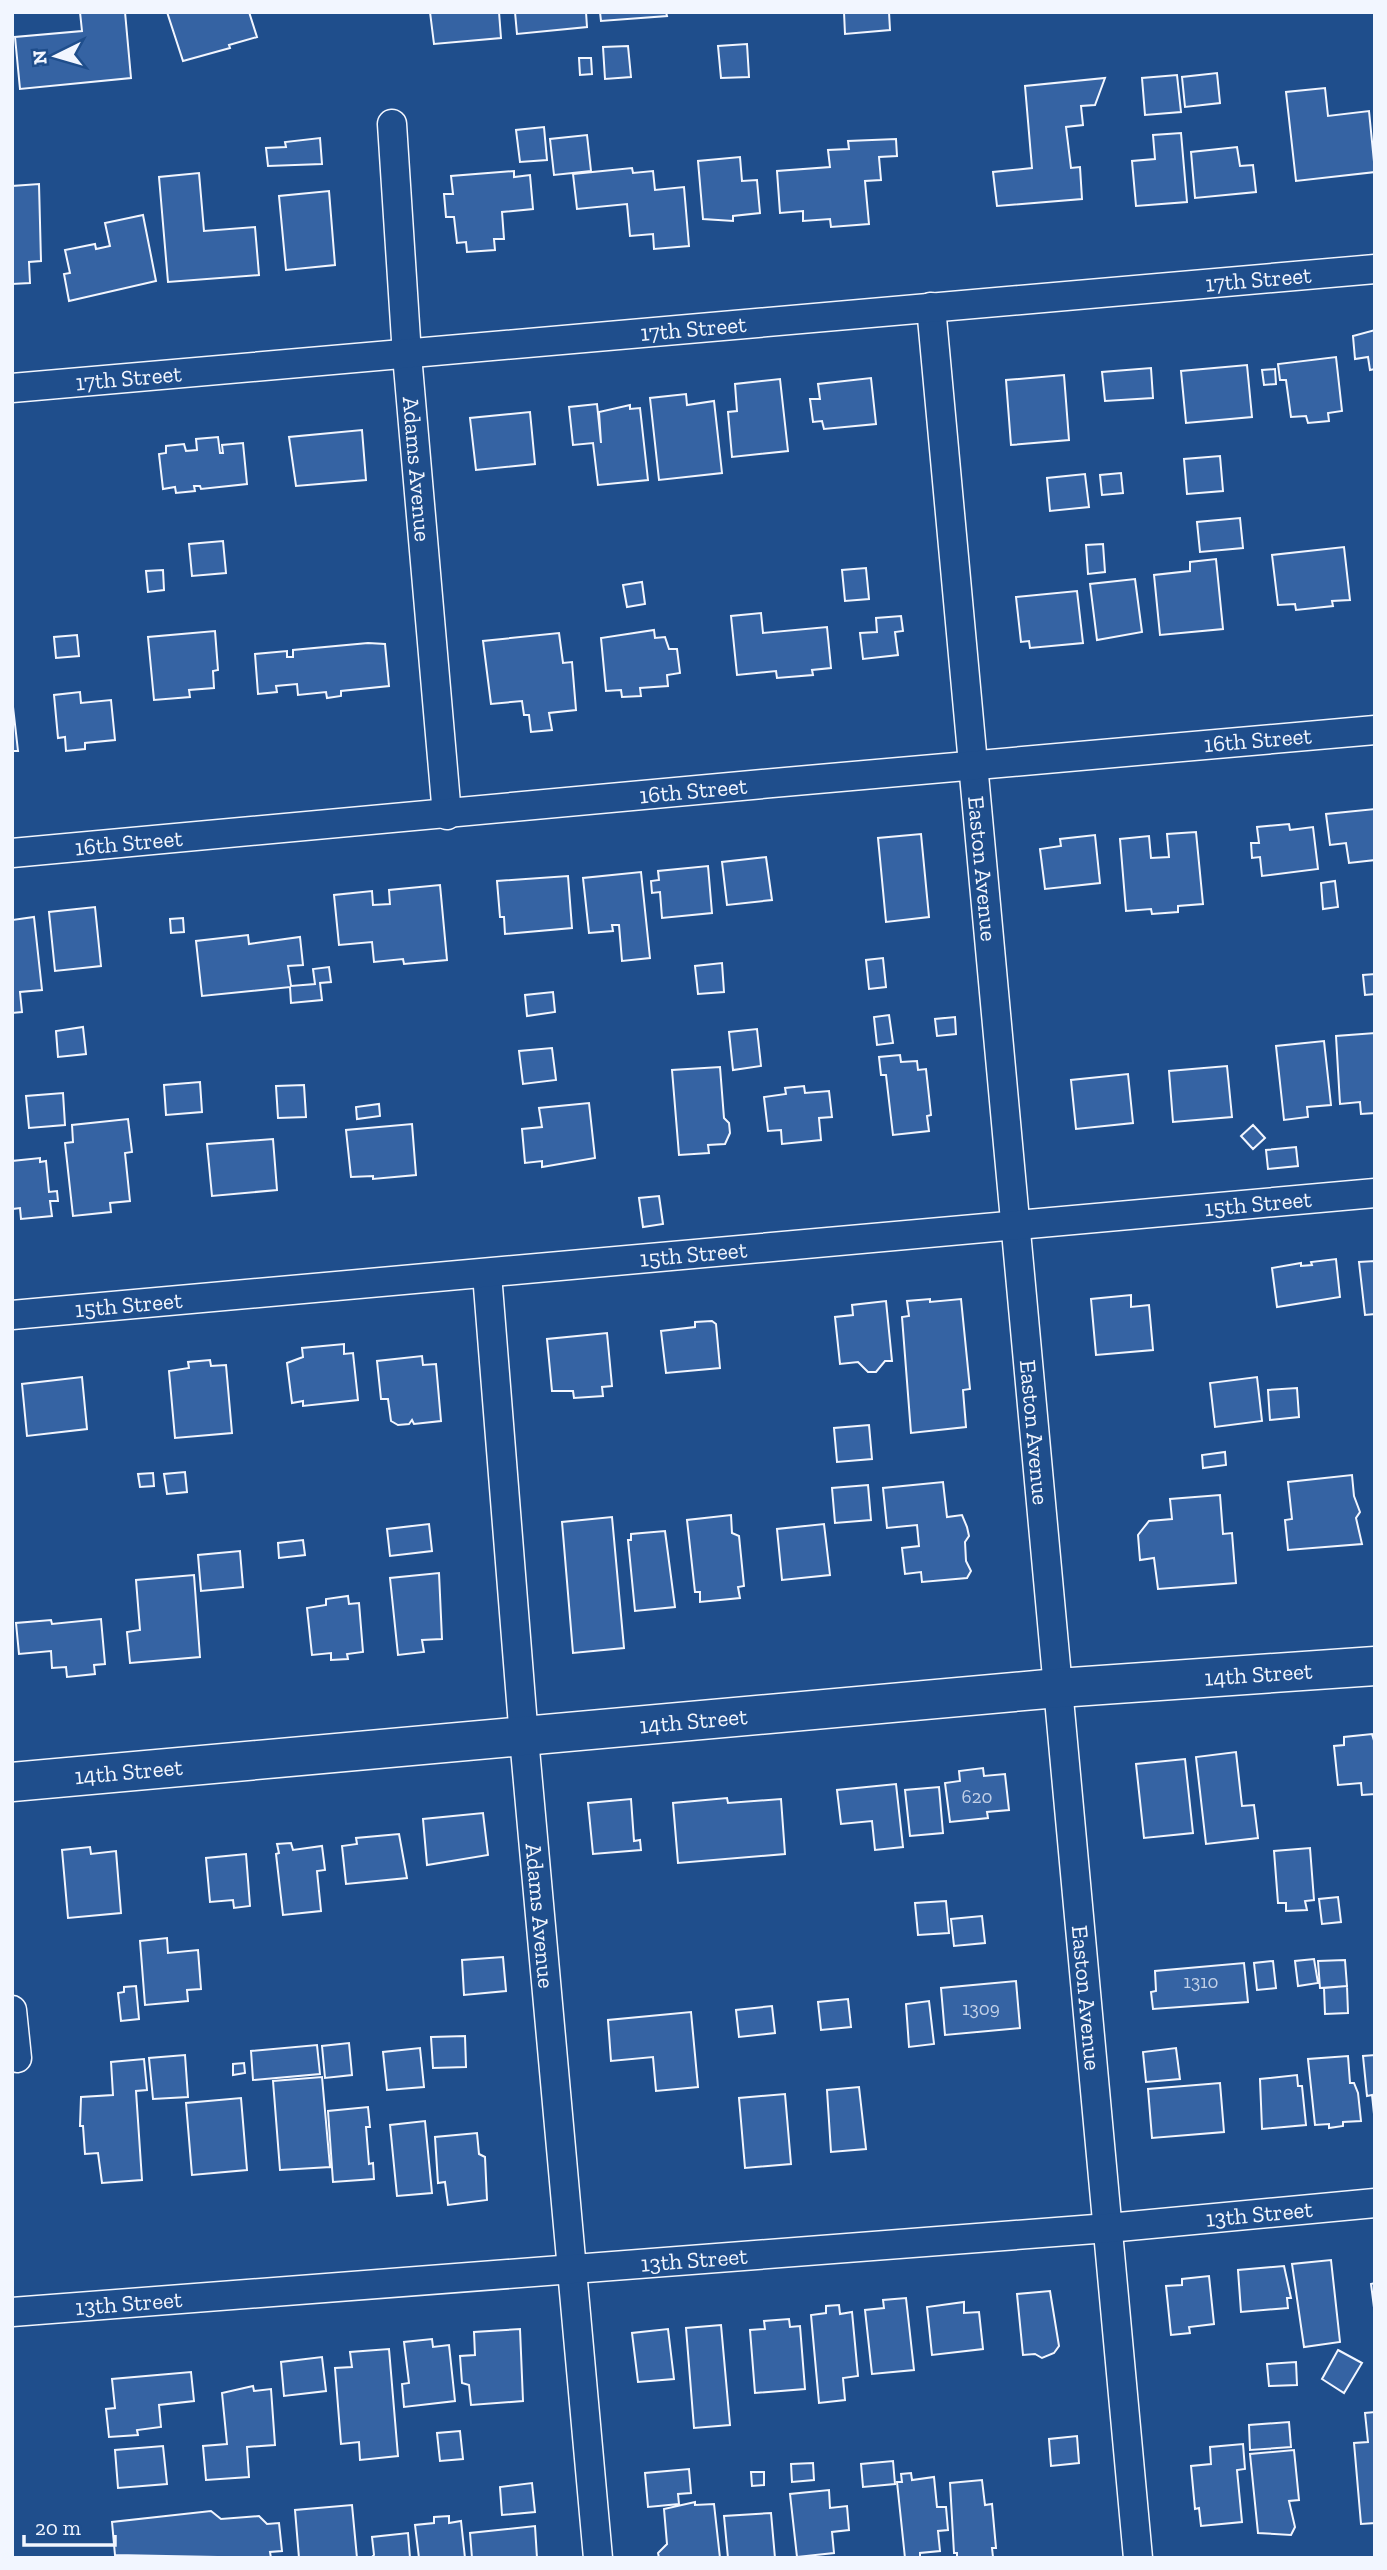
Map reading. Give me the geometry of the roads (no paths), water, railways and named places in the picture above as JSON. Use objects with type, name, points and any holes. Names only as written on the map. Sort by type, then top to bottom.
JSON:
[{"type":"street","name":"Adams Avenue","points":[[391,124],[407,355],[447,815]]},
{"type":"street","name":"17th Street","points":[[12,388],[1375,269]]},
{"type":"street","name":"Easton Avenue","points":[[931,307],[1138,2558]]},
{"type":"street","name":"16th Street","points":[[12,853],[447,815],[973,763],[1375,730]]},
{"type":"street","name":"15th Street","points":[[12,1315],[1375,1192]]},
{"type":"street","name":"Adams Avenue","points":[[487,1274],[524,1738],[598,2558]]},
{"type":"street","name":"14th Street","points":[[12,1782],[1058,1688],[1375,1666]]},
{"type":"street","points":[[12,2010],[17,2058]]},
{"type":"street","name":"13th Street","points":[[12,2312],[1108,2228],[1375,2203]]}]
